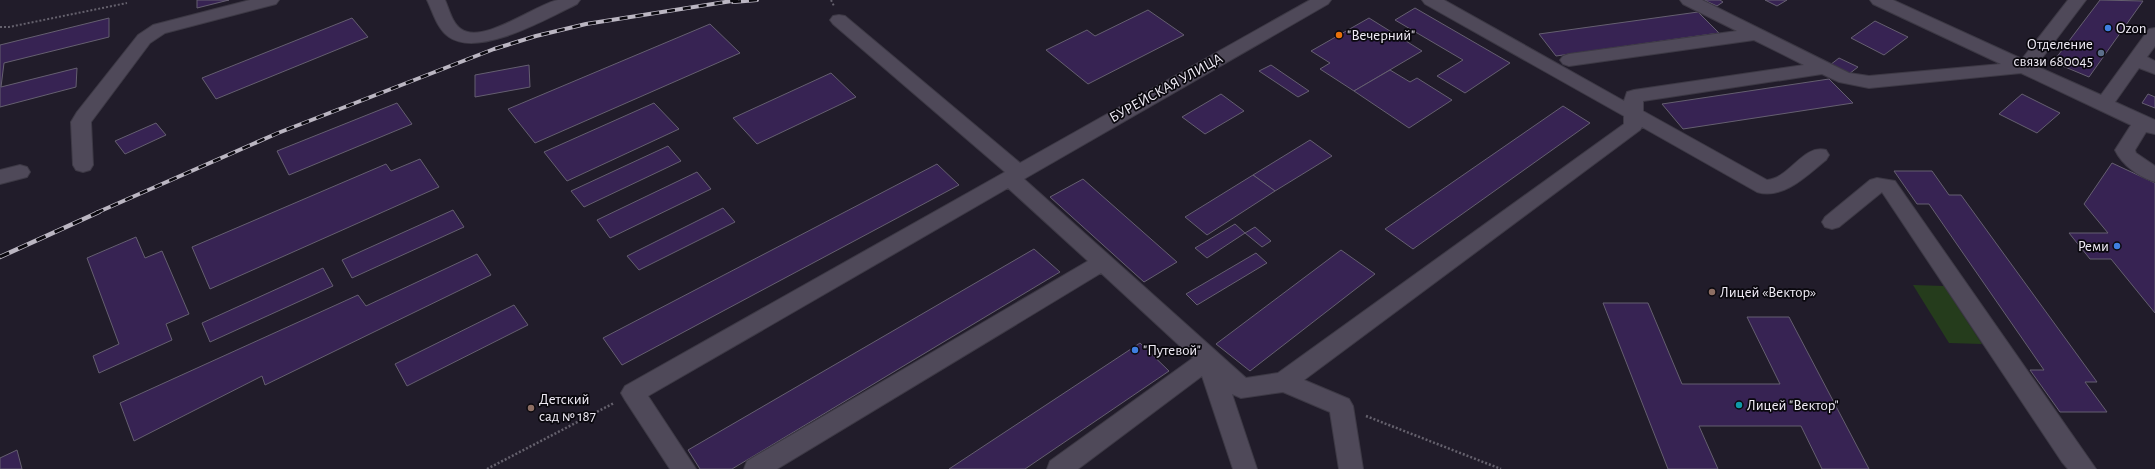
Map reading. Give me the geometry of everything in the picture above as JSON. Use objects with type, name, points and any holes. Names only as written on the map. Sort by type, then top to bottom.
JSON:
[{"type":"street","points":[[83,165],[82,122],[84,116],[144,39],[158,29],[270,0]]},
{"type":"street","points":[[436,0],[455,33],[464,38],[475,39],[492,35],[571,0]]},
{"type":"street","name":"БУРЕЙСКАЯ УЛИЦА","points":[[633,393],[1322,0]]},
{"type":"street","points":[[1431,0],[1764,187],[1773,187],[1781,183],[1819,155]]},
{"type":"street","points":[[1689,0],[1845,78],[1869,82],[2026,67],[2077,0]]},
{"type":"street","points":[[1879,0],[2149,125],[2125,150],[2128,157],[2155,175]]},
{"type":"street","points":[[839,20],[1015,175],[1102,262],[1241,388],[1284,382],[1633,126],[1634,96],[1824,68]]},
{"type":"street","points":[[2104,104],[2155,32]]},
{"type":"street","points":[[1569,60],[1755,34]]},
{"type":"street","points":[[2136,59],[2155,68]]},
{"type":"street","points":[[0,177],[20,172]]},
{"type":"street","points":[[1832,222],[1877,185],[1888,186],[2071,455],[2084,469]]},
{"type":"street","points":[[756,469],[1102,262]]},
{"type":"street","points":[[1059,469],[1208,359]]},
{"type":"street","points":[[1208,359],[1245,469]]},
{"type":"street","points":[[1284,382],[1341,406],[1351,469]]},
{"type":"street","points":[[633,393],[684,469]]},
{"type":"path","points":[[0,27],[9,27],[127,3]]},
{"type":"path","points":[[487,469],[633,393]]},
{"type":"path","points":[[1341,406],[1501,469]]},
{"type":"green space","points":[[1913,285],[1944,286],[1982,344],[1949,343]]},
{"type":"building","points":[[197,0],[229,0],[197,8]]},
{"type":"building","points":[[1704,0],[1720,0],[1723,2],[1717,6]]},
{"type":"building","points":[[1765,0],[1787,0],[1777,6]]},
{"type":"building","points":[[2100,0],[2143,1],[2089,77],[2053,62]]},
{"type":"building","points":[[1415,8],[1510,63],[1465,93],[1437,76],[1463,60],[1395,20]]},
{"type":"building","points":[[1148,10],[1184,35],[1088,84],[1046,50],[1087,30],[1095,36]]},
{"type":"building","points":[[1698,12],[1719,33],[1556,56],[1539,34]]},
{"type":"building","points":[[109,18],[109,37],[4,63],[1,87],[77,68],[76,87],[0,107],[0,45]]},
{"type":"building","points":[[352,18],[368,37],[216,99],[202,78]]},
{"type":"building","points":[[1369,18],[1422,51],[1354,91],[1320,69],[1330,63],[1311,51]]},
{"type":"building","points":[[1875,21],[1908,37],[1884,55],[1851,38]]},
{"type":"building","points":[[710,24],[740,53],[535,143],[508,109]]},
{"type":"building","points":[[1839,58],[1858,67],[1849,74],[1830,65]]},
{"type":"building","points":[[529,65],[530,87],[475,97],[475,75]]},
{"type":"building","points":[[1271,65],[1309,91],[1298,97],[1259,71]]},
{"type":"building","points":[[1390,70],[1410,82],[1417,78],[1452,100],[1409,128],[1354,91]]},
{"type":"building","points":[[831,73],[856,97],[757,144],[733,118]]},
{"type":"building","points":[[1829,79],[1853,103],[1683,129],[1662,104]]},
{"type":"building","points":[[1221,94],[1244,111],[1205,134],[1182,117]]},
{"type":"building","points":[[2022,94],[2060,113],[2037,133],[1999,114]]},
{"type":"building","points":[[2148,94],[2155,97],[2155,108],[2142,103]]},
{"type":"building","points":[[397,103],[412,124],[289,175],[277,151]]},
{"type":"building","points":[[654,103],[679,129],[567,181],[544,152]]},
{"type":"building","points":[[1563,106],[1590,123],[1413,249],[1385,229]]},
{"type":"building","points":[[156,123],[166,135],[125,154],[115,141]]},
{"type":"building","points":[[1310,140],[1332,156],[1275,191],[1253,175]]},
{"type":"building","points":[[668,146],[681,161],[584,207],[571,191]]},
{"type":"building","points":[[420,159],[439,187],[210,289],[192,247],[386,164],[391,171]]},
{"type":"building","name":"Реми","points":[[2112,163],[2155,183],[2155,313],[2111,259],[2090,259],[2069,233],[2108,233],[2084,204]]},
{"type":"building","points":[[937,164],[959,185],[622,365],[603,338]]},
{"type":"building","points":[[1894,171],[1932,171],[1949,195],[1961,195],[2097,382],[2085,382],[2107,412],[2060,412],[2030,370],[2044,370],[1929,204],[1917,204]]},
{"type":"building","points":[[697,172],[711,189],[610,238],[597,220]]},
{"type":"building","points":[[1253,175],[1275,191],[1207,235],[1185,217]]},
{"type":"building","points":[[1083,179],[1177,262],[1144,282],[1050,197]]},
{"type":"building","points":[[723,208],[735,222],[639,270],[627,256]]},
{"type":"building","points":[[453,210],[464,227],[352,278],[342,260]]},
{"type":"building","points":[[1235,224],[1245,233],[1207,258],[1195,248]]},
{"type":"building","points":[[1255,227],[1271,241],[1262,247],[1245,233]]},
{"type":"building","points":[[136,237],[145,258],[162,251],[189,314],[166,324],[172,340],[99,373],[93,356],[119,344],[87,258]]},
{"type":"building","points":[[1034,249],[1060,272],[732,469],[700,469],[688,450]]},
{"type":"building","points":[[1341,250],[1375,274],[1250,371],[1216,344]]},
{"type":"building","points":[[1256,253],[1267,263],[1197,305],[1186,294]]},
{"type":"building","points":[[477,254],[491,275],[265,385],[262,376],[134,441],[120,403],[358,295],[366,306]]},
{"type":"building","points":[[323,268],[333,286],[210,342],[202,323]]},
{"type":"building","name":"Лицей \"Вектор\"","points":[[1603,303],[1648,303],[1682,384],[1780,384],[1747,317],[1789,317],[1869,469],[1822,469],[1801,426],[1699,426],[1718,469],[1668,469]]},
{"type":"building","points":[[514,305],[528,325],[407,386],[395,364]]},
{"type":"building","points":[[1140,343],[1169,371],[1025,469],[949,469]]},
{"type":"building","points":[[17,450],[22,469],[0,469],[0,458]]},
{"type":"railway","points":[[96,213],[278,133],[494,49],[536,36],[586,24],[738,0]]},
{"type":"railway","points":[[733,2],[757,0]]},
{"type":"railway","points":[[0,257],[99,212]]},
{"type":"place","name":"Ozon","points":[[2108,28]]},
{"type":"place","name":"\"Вечерний\"","points":[[1339,35]]},
{"type":"place","name":"Отделение связи 680045","points":[[2101,53]]},
{"type":"place","name":"Реми","points":[[2117,246]]},
{"type":"place","name":"Лицей «Вектор»","points":[[1712,292]]},
{"type":"place","name":"\"Путевой\"","points":[[1135,350]]},
{"type":"place","name":"Лицей \"Вектор\"","points":[[1739,405]]},
{"type":"place","name":"Детский сад № 187","points":[[531,408]]}]
